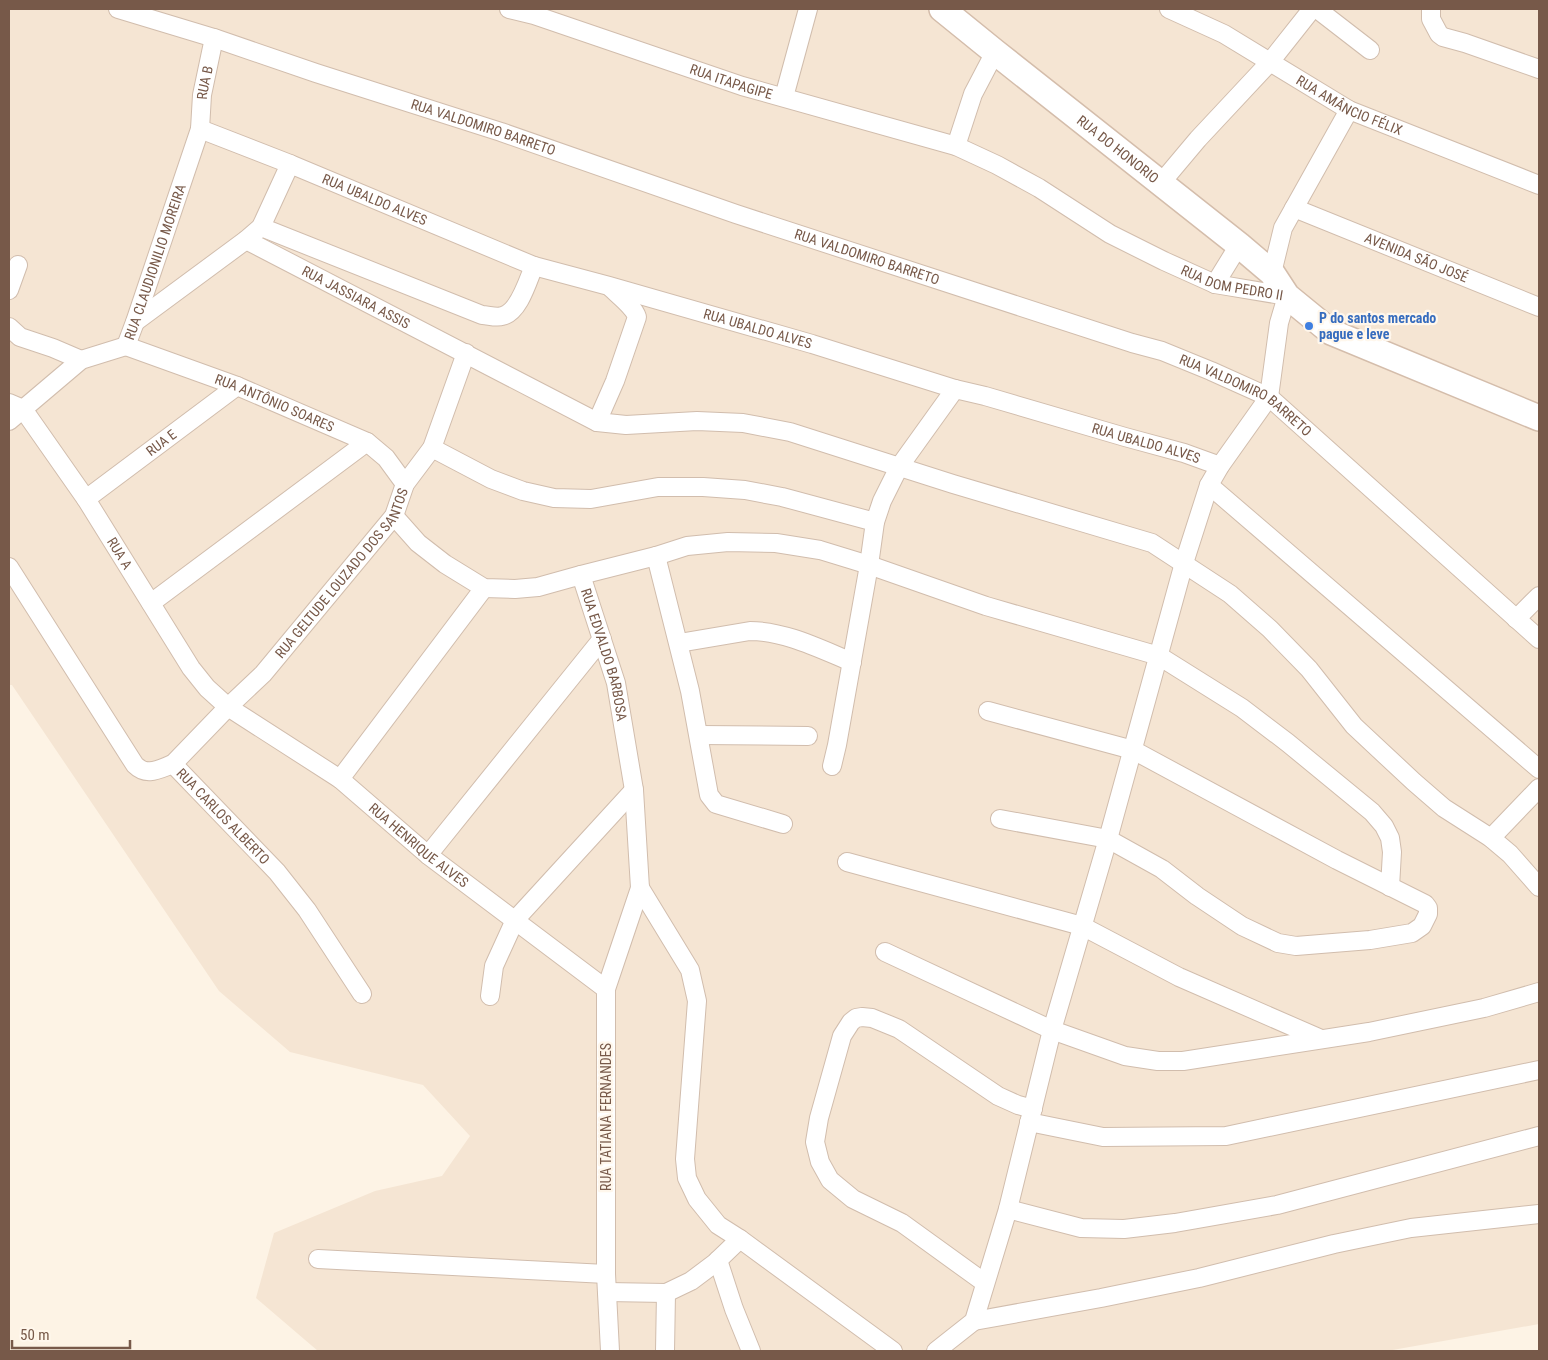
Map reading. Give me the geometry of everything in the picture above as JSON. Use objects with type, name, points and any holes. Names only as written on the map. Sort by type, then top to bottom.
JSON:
[{"type":"street","name":"RUA VALDOMIRO BARRETO","points":[[118,9],[214,38],[316,73],[501,132],[736,214],[1095,331],[1162,350],[1269,396],[1539,639]]},
{"type":"street","name":"RUA ITAPAGIPE","points":[[508,9],[537,12],[742,86],[956,146]]},
{"type":"street","points":[[784,97],[808,9]]},
{"type":"street","name":"RUA DO HONORIO","points":[[942,9],[1239,245],[1272,273],[1287,296]]},
{"type":"street","name":"RUA AMÂNCIO FÉLIX","points":[[1169,9],[1224,34],[1349,110],[1539,185]]},
{"type":"street","points":[[1161,184],[1198,139],[1270,62],[1312,9]]},
{"type":"street","points":[[1318,9],[1370,50]]},
{"type":"street","points":[[1431,9],[1431,19],[1439,34],[1443,37],[1539,69]]},
{"type":"street","name":"RUA B","points":[[200,129],[203,87],[214,38]]},
{"type":"street","points":[[956,146],[973,94],[995,52]]},
{"type":"street","points":[[1272,273],[1283,228],[1349,110]]},
{"type":"street","name":"RUA UBALDO ALVES","points":[[200,129],[297,166],[534,266],[812,344],[955,389],[1184,453],[1220,466]]},
{"type":"street","name":"RUA CLAUDIONILIO MOREIRA","points":[[9,421],[16,406],[82,360],[126,346],[200,129]]},
{"type":"street","name":"RUA DOM PEDRO II","points":[[956,146],[997,165],[1039,188],[1110,234],[1164,261],[1215,284],[1287,296],[1331,332],[1539,418]]},
{"type":"street","points":[[135,322],[261,227],[297,166]]},
{"type":"street","name":"AVENIDA SÃO JOSÉ","points":[[1294,208],[1539,307]]},
{"type":"street","points":[[261,227],[482,315],[499,317],[505,316],[513,310],[520,300],[534,266]]},
{"type":"street","name":"RUA JASSIARA ASSIS","points":[[246,240],[597,422]]},
{"type":"street","points":[[1215,284],[1239,245]]},
{"type":"street","points":[[9,290],[18,265]]},
{"type":"street","points":[[609,286],[635,312],[637,318],[615,381],[597,422],[626,425],[697,421],[743,423],[790,432],[899,467],[1152,543],[1230,594],[1270,629],[1309,669],[1354,726],[1444,808],[1491,838],[1510,854],[1539,887]]},
{"type":"street","points":[[974,1322],[1008,1209],[1052,1030],[1108,839],[1184,563],[1209,485],[1269,396],[1279,323],[1287,296]]},
{"type":"street","points":[[9,328],[20,337],[82,360]]},
{"type":"street","name":"RUA ANTÔNIO SOARES","points":[[126,346],[237,386],[367,442],[386,458],[406,484]]},
{"type":"street","name":"RUA GELTUDE LOUZADO DOS SANTOS","points":[[173,764],[263,674],[394,516],[406,484],[432,448],[466,353]]},
{"type":"street","name":"RUA E","points":[[86,499],[237,386]]},
{"type":"street","points":[[832,766],[838,745],[875,522],[882,501],[899,467],[955,389]]},
{"type":"street","name":"RUA A","points":[[16,406],[86,499],[191,668],[207,688],[228,707]]},
{"type":"street","points":[[150,603],[367,442]]},
{"type":"street","points":[[432,448],[491,479],[523,491],[554,498],[590,499],[658,487],[703,487],[745,490],[782,496],[875,522]]},
{"type":"street","points":[[1209,485],[1539,769]]},
{"type":"street","name":"RUA EDVALDO BARBOSA","points":[[394,516],[418,543],[445,564],[484,588],[515,589],[538,587],[581,575],[616,682],[634,790],[640,888]]},
{"type":"street","points":[[581,575],[687,546],[728,542],[776,543],[820,550],[986,606],[1159,656],[1242,708],[1372,812],[1384,826],[1390,838],[1392,852],[1390,887]]},
{"type":"street","points":[[656,556],[679,643],[699,735],[709,794],[716,804],[783,824]]},
{"type":"street","name":"RUA CARLOS ALBERTO","points":[[9,567],[135,765],[144,772],[153,772],[173,764],[277,872],[307,910],[362,994]]},
{"type":"street","points":[[340,779],[484,588]]},
{"type":"street","points":[[1516,619],[1539,596]]},
{"type":"street","points":[[679,643],[760,631],[791,638],[852,662]]},
{"type":"street","points":[[428,856],[602,639]]},
{"type":"street","name":"RUA HENRIQUE ALVES","points":[[228,707],[340,779],[428,856],[606,989]]},
{"type":"street","points":[[988,711],[1133,750],[1425,904],[1428,908],[1428,914],[1422,926],[1401,935],[1370,940],[1296,946],[1278,943],[1242,926],[1197,896],[1162,869],[1108,839],[1000,819]]},
{"type":"street","points":[[699,735],[808,736]]},
{"type":"street","points":[[1491,838],[1539,788]]},
{"type":"street","points":[[490,996],[494,966],[514,920],[634,790]]},
{"type":"street","points":[[847,862],[1082,926],[1179,977],[1321,1039]]},
{"type":"street","points":[[640,888],[690,970],[697,1001],[685,1158],[687,1178],[697,1199],[718,1226],[740,1239],[893,1351]]},
{"type":"street","name":"RUA TATIANA FERNANDES","points":[[610,1351],[606,1283],[606,989],[640,888]]},
{"type":"street","points":[[885,952],[1052,1030],[1125,1056],[1158,1061],[1183,1060],[1369,1032],[1484,1008],[1539,992]]},
{"type":"street","points":[[985,1283],[902,1223],[853,1199],[830,1180],[820,1162],[815,1142],[819,1118],[842,1036],[856,1018],[872,1018],[899,1029],[998,1096],[1018,1105],[1031,1115],[1103,1137],[1226,1136],[1539,1070]]},
{"type":"street","points":[[1008,1209],[1081,1228],[1124,1229],[1175,1223],[1277,1205],[1539,1136]]},
{"type":"street","points":[[936,1351],[974,1322],[1199,1278],[1334,1244],[1411,1228],[1539,1214]]},
{"type":"street","points":[[318,1259],[606,1283],[666,1293],[691,1281],[718,1260],[740,1239]]},
{"type":"street","points":[[718,1260],[734,1309],[751,1351]]},
{"type":"street","points":[[665,1351],[666,1293]]},
{"type":"shaded area","points":[[9,9],[1539,9],[1539,1324],[1387,1351],[318,1351],[256,1298],[274,1233],[375,1191],[442,1176],[470,1136],[423,1085],[290,1052],[219,991],[12,685],[9,685]]},
{"type":"place","name":"P do santos mercado pague e leve","points":[[1309,326]]}]
